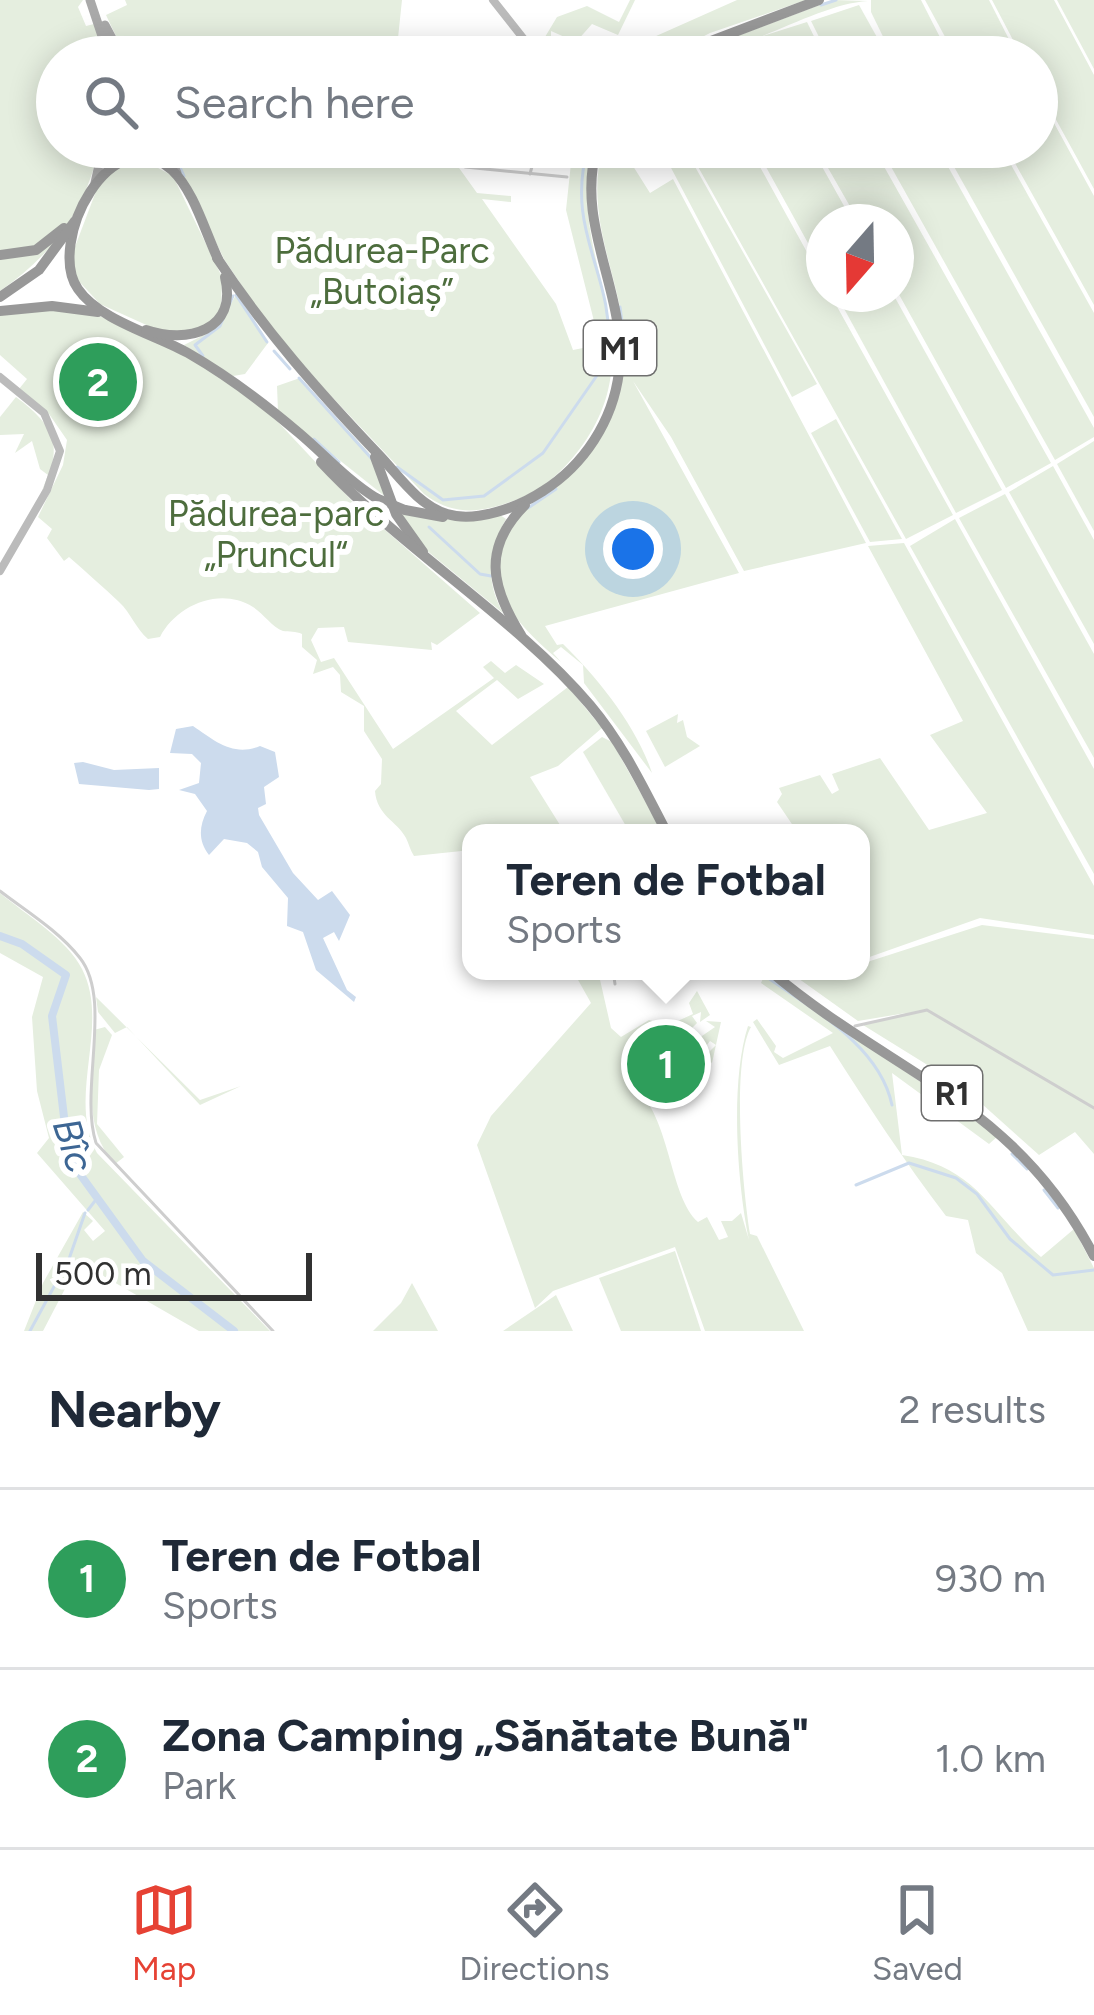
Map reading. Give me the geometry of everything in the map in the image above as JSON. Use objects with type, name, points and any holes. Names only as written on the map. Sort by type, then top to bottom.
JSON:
[{"type":"highway","points":[[721,36],[819,0]]},
{"type":"highway","points":[[109,168],[93,188],[69,255],[72,278],[85,298],[146,330],[184,339],[212,327],[227,298],[217,257]]},
{"type":"highway","points":[[166,168],[182,183],[217,257],[272,340],[422,501],[457,517]]},
{"type":"highway","name":"M1","points":[[146,330],[231,380],[376,498],[405,509],[457,517],[534,497],[586,452],[617,384],[619,332],[591,219],[592,168]]},
{"type":"highway","points":[[0,255],[47,245],[85,206]]},
{"type":"highway","points":[[0,297],[39,270],[85,206]]},
{"type":"highway","points":[[0,310],[71,307],[119,318]]},
{"type":"highway","points":[[280,418],[382,525],[521,634],[598,705],[632,756],[666,824]]},
{"type":"highway","points":[[357,432],[379,466],[405,530],[598,716],[664,824]]},
{"type":"highway","points":[[521,634],[501,603],[494,558],[503,530],[534,497]]},
{"type":"highway","name":"R1","points":[[787,980],[990,1115],[1045,1171],[1094,1245]]},
{"type":"highway","name":"R1","points":[[787,980],[998,1129],[1051,1186],[1094,1256]]},
{"type":"main road","points":[[92,5],[102,36]]},
{"type":"main road","points":[[92,5],[110,36]]},
{"type":"main road","points":[[93,188],[98,168]]},
{"type":"main road","points":[[175,168],[182,183]]},
{"type":"street","points":[[493,0],[521,36]]},
{"type":"street","points":[[474,168],[566,177]]},
{"type":"street","points":[[530,174],[531,168]]},
{"type":"street","points":[[0,377],[44,413],[58,437],[59,461],[30,521],[0,566]]},
{"type":"street","points":[[0,891],[74,951],[90,977],[90,1114],[96,1143],[273,1331]]},
{"type":"street","points":[[614,980],[615,984]]},
{"type":"street","points":[[855,1026],[927,1010],[1094,1108]]},
{"type":"green space","points":[[0,0],[83,0],[78,7],[86,26],[94,24],[98,36],[36,36],[36,168],[93,170],[76,211],[51,246],[0,291]]},
{"type":"green space","points":[[125,0],[402,0],[398,36],[116,36],[106,15],[127,5]]},
{"type":"green space","points":[[630,0],[635,0],[618,35],[592,24],[581,36],[551,31],[551,36],[546,36],[557,17],[587,6],[619,22]]},
{"type":"green space","points":[[737,0],[806,0],[704,36],[656,36]]},
{"type":"green space","points":[[833,0],[868,1],[824,11],[761,36],[737,36]]},
{"type":"green space","points":[[871,0],[921,0],[939,36],[883,36],[871,12]]},
{"type":"green space","points":[[925,0],[989,0],[1007,36],[945,36]]},
{"type":"green space","points":[[992,0],[1054,0],[1094,75],[1094,189],[1058,123],[1058,36],[1011,36]]},
{"type":"green space","points":[[1057,0],[1094,0],[1094,69]]},
{"type":"green space","points":[[859,5],[876,36],[818,36],[811,21]]},
{"type":"green space","points":[[807,22],[814,36],[763,36]]},
{"type":"green space","points":[[1058,130],[1094,196],[1094,305],[1018,168],[1058,168]]},
{"type":"green space","points":[[115,168],[158,168],[173,176],[222,277],[221,310],[204,328],[164,333],[100,304],[75,277],[73,252],[98,186]]},
{"type":"green space","name":"Pădurea-Parc „Butoiaș”","points":[[180,168],[459,168],[477,193],[511,196],[511,202],[482,199],[556,304],[573,350],[588,347],[598,337],[566,210],[570,168],[590,168],[589,223],[610,330],[612,366],[605,402],[586,440],[548,482],[505,504],[480,510],[447,506],[424,494],[279,341],[224,259]]},
{"type":"green space","points":[[600,168],[634,168],[650,193],[673,179],[866,543],[744,571],[671,437],[633,381],[739,573],[545,626],[557,645],[563,644],[576,657],[589,671],[614,703],[652,773],[584,683],[583,665],[561,647],[553,653],[561,662],[513,613],[497,566],[510,527],[568,476],[622,381],[623,323],[598,208]]},
{"type":"green space","points":[[671,168],[696,168],[817,384],[792,397]]},
{"type":"green space","points":[[699,168],[761,168],[806,250],[806,312],[840,312],[953,515],[906,539]]},
{"type":"green space","points":[[767,168],[823,168],[843,204],[806,204],[806,239]]},
{"type":"green space","points":[[828,168],[885,168],[905,204],[849,204]]},
{"type":"green space","points":[[892,168],[949,168],[1094,428],[1094,437],[1055,460]]},
{"type":"green space","points":[[955,168],[1013,168],[1094,313],[1094,417]]},
{"type":"green space","points":[[914,220],[1051,463],[1006,488],[909,312],[914,312]]},
{"type":"green space","points":[[236,295],[268,343],[245,374],[233,376],[184,345],[216,329]]},
{"type":"green space","name":"Pădurea-parc „Pruncul“","points":[[82,311],[118,322],[196,361],[263,406],[352,501],[480,613],[437,645],[431,642],[432,650],[348,642],[344,627],[318,628],[311,640],[321,662],[334,658],[393,749],[494,678],[483,667],[491,661],[505,673],[516,665],[544,684],[518,699],[497,680],[456,711],[492,745],[568,687],[602,728],[558,766],[530,777],[559,824],[462,824],[462,851],[414,856],[376,799],[382,759],[364,731],[364,706],[341,692],[340,675],[333,667],[313,674],[317,660],[302,647],[302,634],[283,631],[253,607],[226,598],[187,608],[160,637],[148,639],[113,596],[69,557],[64,561],[47,538],[52,529],[38,517],[63,465],[67,440],[49,414],[19,389],[27,379],[0,355],[0,315]]},
{"type":"green space","points":[[846,312],[903,312],[1002,490],[956,513]]},
{"type":"green space","points":[[300,378],[369,453],[387,498],[278,411],[277,386]]},
{"type":"green space","points":[[16,397],[41,419],[53,441],[52,465],[40,496],[48,475],[40,469],[32,441],[15,453],[24,434],[0,435],[0,417]]},
{"type":"green space","points":[[836,419],[902,539],[870,542],[811,433]]},
{"type":"green space","points":[[1094,441],[1094,531],[1057,464]]},
{"type":"green space","points":[[1053,466],[1094,540],[1094,644],[1009,492]]},
{"type":"green space","points":[[1005,494],[1094,654],[1094,758],[959,518]]},
{"type":"green space","points":[[396,509],[433,519],[500,515],[506,519],[491,566],[493,589],[503,613],[420,545]]},
{"type":"green space","points":[[955,519],[1094,769],[1094,874],[910,546]]},
{"type":"green space","points":[[904,543],[1094,886],[1094,935],[980,918],[870,957],[870,824],[792,824],[777,802],[782,794],[779,788],[820,775],[832,794],[839,790],[832,774],[880,758],[929,830],[987,813],[930,735],[963,721],[868,546]]},
{"type":"green space","points":[[678,714],[677,723],[683,720],[687,737],[700,746],[665,767],[646,731]]},
{"type":"green space","points":[[602,737],[612,742],[658,824],[625,824],[583,752]]},
{"type":"green space","points":[[0,893],[56,938],[82,969],[92,1014],[86,1108],[97,1153],[270,1331],[199,1331],[79,1262],[43,1331],[24,1331],[43,1283],[83,1212],[93,1221],[84,1230],[93,1241],[105,1231],[37,1153],[49,1138],[37,1091],[32,1017],[43,977],[0,953]]},
{"type":"green space","points":[[982,925],[1094,939],[1094,1154],[1075,1132],[1039,1155],[963,1087],[863,1025],[906,1013],[858,1021],[801,980],[870,980],[870,961]]},
{"type":"green space","points":[[578,980],[600,980],[611,1028],[621,1037],[649,1020],[656,1022],[657,1030],[693,1014],[689,1003],[697,991],[710,1015],[700,1022],[701,1012],[692,1016],[697,1023],[682,1038],[672,1039],[672,1048],[661,1035],[669,1053],[684,1041],[677,1050],[680,1056],[696,1045],[686,1040],[695,1030],[699,1038],[715,1027],[706,1021],[721,1022],[716,1045],[710,1041],[691,1066],[708,1064],[637,1088],[657,1120],[689,1210],[698,1222],[707,1217],[719,1240],[728,1237],[721,1221],[732,1221],[741,1213],[749,1240],[741,1190],[737,1103],[742,1049],[751,1027],[740,1097],[750,1234],[757,1236],[804,1331],[705,1331],[675,1247],[553,1291],[535,1308],[477,1145],[491,1116],[591,1003]]},
{"type":"green space","points":[[762,980],[774,980],[998,1136],[989,1144],[892,1073],[902,1154],[830,1046],[779,1065],[753,1022],[757,1019],[776,1046],[774,1052],[783,1058],[833,1033]]},
{"type":"green space","points":[[96,997],[127,1027],[115,1033],[98,1012]]},
{"type":"green space","points":[[105,1027],[112,1035],[99,1070],[97,1124],[124,1157],[115,1164],[104,1150],[93,1118],[94,1030]]},
{"type":"green space","points":[[136,1037],[200,1100],[241,1086],[200,1105]]},
{"type":"green space","points":[[903,1155],[948,1169],[965,1181],[1041,1257],[1074,1229],[1094,1268],[1094,1331],[1028,1331],[1002,1273],[976,1253],[968,1220],[946,1216]]},
{"type":"green space","points":[[675,1251],[701,1331],[621,1331],[599,1278]]},
{"type":"green space","points":[[412,1283],[438,1331],[373,1331],[401,1303]]},
{"type":"green space","points":[[556,1295],[573,1331],[503,1331]]},
{"type":"water","points":[[193,726],[233,748],[260,746],[275,752],[279,777],[264,787],[266,804],[258,808],[259,815],[293,873],[318,900],[332,891],[350,915],[339,941],[334,932],[323,938],[347,990],[356,997],[354,1002],[316,970],[303,932],[287,926],[288,898],[262,867],[258,852],[247,843],[224,839],[209,855],[205,850],[201,833],[207,811],[195,794],[179,790],[199,783],[201,763],[192,754],[170,753],[176,729]]},
{"type":"water","points":[[74,763],[114,770],[159,768],[159,789],[79,784]]},
{"type":"waterway","points":[[821,5],[836,0]]},
{"type":"waterway","points":[[180,168],[184,176]]},
{"type":"waterway","points":[[584,168],[582,204],[604,299],[608,350]]},
{"type":"waterway","points":[[236,295],[267,342]]},
{"type":"waterway","points":[[203,356],[195,345],[220,326],[233,296]]},
{"type":"waterway","points":[[620,307],[625,345]]},
{"type":"waterway","points":[[274,351],[290,369]]},
{"type":"waterway","points":[[397,467],[443,500],[484,496],[543,453],[614,351]]},
{"type":"waterway","points":[[299,378],[372,459]]},
{"type":"waterway","points":[[314,439],[339,462]]},
{"type":"waterway","points":[[528,508],[556,489]]},
{"type":"waterway","points":[[429,527],[480,574],[491,576]]},
{"type":"waterway","name":"Bîc","points":[[0,936],[22,944],[66,975],[52,1016],[69,1159],[143,1261],[234,1331]]},
{"type":"waterway","points":[[771,980],[857,1045],[885,1083],[892,1105]]},
{"type":"waterway","points":[[1012,1154],[1027,1169]]},
{"type":"waterway","points":[[856,1185],[909,1163],[956,1178],[977,1194],[1010,1239],[1053,1275],[1094,1270]]},
{"type":"waterway","points":[[1044,1190],[1058,1208]]},
{"type":"waterway","points":[[88,1210],[98,1197]]},
{"type":"waterway","points":[[30,1331],[69,1259],[85,1213]]},
{"type":"place","name":"Zona Camping „Sănătate Bună\"","points":[[98,382]]},
{"type":"place","name":"Teren de Fotbal","points":[[666,1064]]}]
